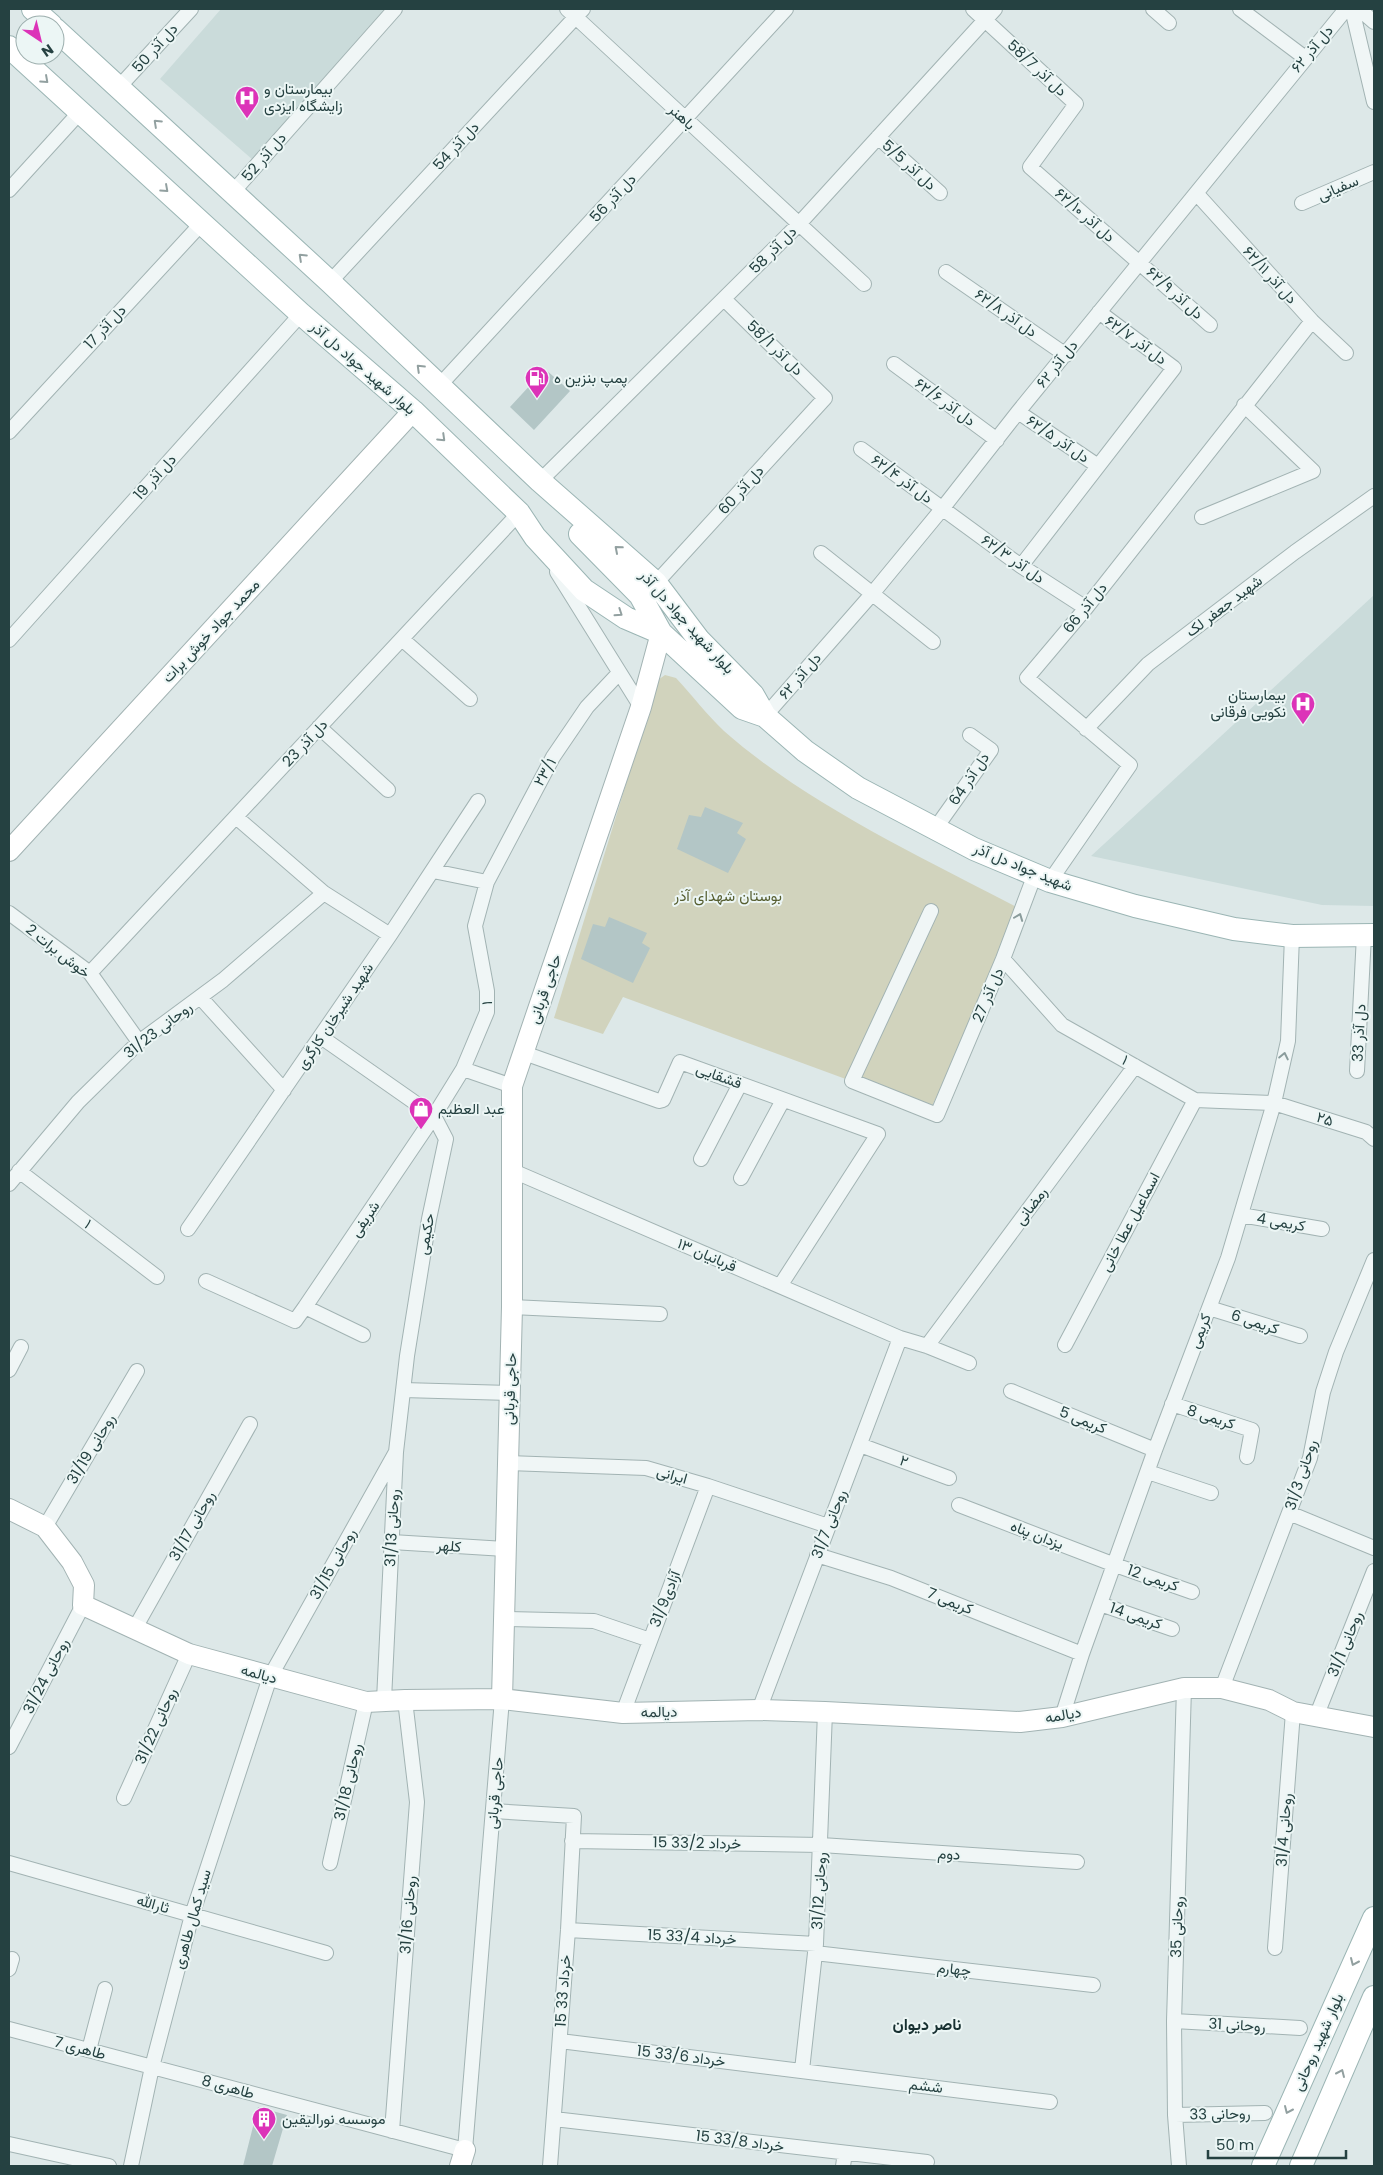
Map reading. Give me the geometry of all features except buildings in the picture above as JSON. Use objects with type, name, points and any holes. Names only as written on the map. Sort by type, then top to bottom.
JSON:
[{"type":"main road","name":"بلوار شهید جواد دل آذر","points":[[65,38],[330,282],[540,481],[656,583],[699,640],[753,695],[765,716]]},
{"type":"main road","name":"بلوار شهید جواد دل آذر","points":[[9,47],[301,314],[413,411],[519,513],[535,537],[584,590],[626,618],[661,633],[742,708],[765,716]]},
{"type":"main road","name":"محمد جواد خوش برات","points":[[9,850],[413,411]]},
{"type":"main road","points":[[540,481],[576,530],[640,595],[661,633]]},
{"type":"main road","points":[[584,590],[594,593],[604,590],[611,582],[613,572],[608,563]]},
{"type":"main road","name":"حاجی قربانی","points":[[502,1699],[512,1307],[512,1086],[641,707],[661,633]]},
{"type":"main road","name":"شهید جواد دل آذر","points":[[765,716],[804,751],[858,788],[974,849],[1043,878],[1135,906],[1225,927],[1292,936],[1369,935]]},
{"type":"main road","points":[[9,1509],[45,1527],[72,1562],[84,1585],[83,1605]]},
{"type":"main road","name":"دیالمه","points":[[83,1605],[189,1654],[270,1677],[375,1701],[502,1699],[623,1713],[759,1710],[1020,1722],[1062,1717],[1184,1688],[1222,1688],[1269,1700],[1293,1712],[1374,1727]]},
{"type":"main road","name":"بلوار شهید روحانی","points":[[1262,2166],[1374,1918]]},
{"type":"main road","points":[[1301,2166],[1374,1997]]},
{"type":"street","name":"دل آذر 50","points":[[119,88],[191,9]]},
{"type":"street","name":"دل آذر 52","points":[[232,193],[395,9]]},
{"type":"street","name":"دل آذر 56","points":[[439,386],[786,9]]},
{"type":"street","points":[[973,9],[985,20]]},
{"type":"street","name":"دل آذر 58","points":[[540,481],[798,225],[994,9]]},
{"type":"street","points":[[1153,9],[1169,23]]},
{"type":"street","points":[[1240,9],[1304,58]]},
{"type":"street","name":"دل آذر ۶۲","points":[[765,716],[872,594],[942,509],[1018,412],[1197,194],[1304,58],[1346,9]]},
{"type":"street","points":[[1352,9],[1374,102]]},
{"type":"street","points":[[1359,9],[1374,22]]},
{"type":"street","name":"باهنر","points":[[575,11],[685,120],[864,284]]},
{"type":"street","name":"دل آذر 54","points":[[330,282],[575,11]]},
{"type":"street","name":"دل آذر 58/7","points":[[985,20],[1076,104],[1030,167]]},
{"type":"street","points":[[9,190],[80,112]]},
{"type":"street","name":"دل آذر 5/5","points":[[878,137],[940,193]]},
{"type":"street","name":"دل آذر ۶۲/۱۰","points":[[1030,167],[1141,262]]},
{"type":"street","name":"سفیانی","points":[[1302,203],[1374,172]]},
{"type":"street","name":"دل آذر ۶۲/۱۱","points":[[1197,194],[1312,322],[1346,353]]},
{"type":"street","name":"دل آذر 17","points":[[9,432],[202,223]]},
{"type":"street","name":"دل آذر ۶۲/۹","points":[[1141,262],[1210,325]]},
{"type":"street","name":"دل آذر ۶۲/۸","points":[[946,272],[1066,355]]},
{"type":"street","name":"دل آذر 58/1","points":[[724,299],[825,398]]},
{"type":"street","name":"دل آذر ۶۲/۷","points":[[1098,466],[1174,368],[1099,312]]},
{"type":"street","name":"دل آذر 19","points":[[9,640],[301,314]]},
{"type":"street","name":"دل آذر 66","points":[[1043,878],[1130,765],[1027,678],[1086,608],[1244,405],[1312,322]]},
{"type":"street","name":"دل آذر ۶۲/۶","points":[[894,364],[997,440]]},
{"type":"street","name":"دل آذر 60","points":[[656,583],[825,398]]},
{"type":"street","points":[[1202,516],[1313,471],[1244,405]]},
{"type":"street","name":"دل آذر ۶۲/۵","points":[[1018,412],[1098,466]]},
{"type":"street","name":"دل آذر ۶۲/۴","points":[[861,449],[942,509]]},
{"type":"street","points":[[1021,566],[1098,466]]},
{"type":"street","name":"شهید جعفر لک","points":[[1086,729],[1148,664],[1295,552],[1374,496]]},
{"type":"street","name":"دل آذر ۶۲/۳","points":[[942,509],[1021,566],[1086,608]]},
{"type":"street","name":"دل آذر 23","points":[[90,973],[519,513]]},
{"type":"street","points":[[535,537],[641,707]]},
{"type":"street","points":[[821,553],[933,642]]},
{"type":"street","points":[[402,638],[470,699]]},
{"type":"street","name":"۲۳/۱","points":[[487,882],[553,757],[587,707],[619,673]]},
{"type":"street","points":[[320,728],[388,790]]},
{"type":"street","name":"دل آذر 64","points":[[935,829],[991,750],[970,735]]},
{"type":"street","name":"شهید شیرخان کارگری","points":[[188,1229],[321,1037],[478,801]]},
{"type":"street","points":[[236,817],[324,893],[390,935]]},
{"type":"street","points":[[433,871],[487,882]]},
{"type":"street","name":"دل آذر 27","points":[[931,911],[852,1082],[937,1114],[1003,959],[1043,878]]},
{"type":"street","name":"۱","points":[[434,1116],[463,1069],[487,1012],[487,991],[475,926],[487,882]]},
{"type":"street","name":"روحانی 31/23","points":[[9,1184],[78,1102],[139,1042],[223,980],[324,893]]},
{"type":"street","name":"خوش برات 2","points":[[9,912],[90,973],[139,1042]]},
{"type":"street","name":"دل آذر 33","points":[[1357,1071],[1369,935]]},
{"type":"street","name":"کریمی","points":[[1062,1717],[1082,1654],[1155,1450],[1228,1258],[1274,1103],[1288,1041],[1292,936]]},
{"type":"street","name":"۱","points":[[1003,959],[1062,1025],[1195,1100],[1274,1103]]},
{"type":"street","points":[[200,997],[284,1090]]},
{"type":"street","points":[[321,1037],[434,1116]]},
{"type":"street","name":"قشقایی","points":[[524,1053],[659,1101],[663,1100],[680,1062],[878,1134],[780,1286]]},
{"type":"street","name":"رمضانی","points":[[927,1346],[1135,1066]]},
{"type":"street","points":[[463,1069],[512,1086]]},
{"type":"street","points":[[701,1159],[740,1084]]},
{"type":"street","points":[[741,1178],[783,1100]]},
{"type":"street","name":"اسماعیل عطا خانی","points":[[1065,1345],[1195,1100]]},
{"type":"street","name":"۲۵","points":[[1274,1103],[1366,1132],[1374,1139]]},
{"type":"street","name":"شریفی","points":[[206,1281],[295,1321],[434,1116]]},
{"type":"street","name":"حکیمی","points":[[407,1356],[428,1219],[446,1139],[434,1116]]},
{"type":"street","name":"۱","points":[[19,1171],[157,1278]]},
{"type":"street","name":"۱۳ قربانیان","points":[[513,1172],[900,1338],[927,1346],[969,1363]]},
{"type":"street","name":"کریمی 4","points":[[1241,1215],[1322,1229]]},
{"type":"street","name":"روحانی 31/3","points":[[1222,1688],[1310,1458],[1323,1392],[1336,1352],[1374,1260]]},
{"type":"street","points":[[305,1307],[363,1335]]},
{"type":"street","points":[[512,1307],[660,1314]]},
{"type":"street","name":"کریمی 6","points":[[1209,1308],[1300,1336]]},
{"type":"street","name":"روحانی 31/7","points":[[759,1710],[900,1338]]},
{"type":"street","points":[[9,1370],[21,1347]]},
{"type":"street","name":"روحانی 31/13","points":[[375,1701],[392,1542],[396,1452],[407,1356]]},
{"type":"street","name":"روحانی 31/19","points":[[45,1527],[137,1371]]},
{"type":"street","points":[[403,1390],[510,1393]]},
{"type":"street","name":"کریمی 5","points":[[1011,1390],[1155,1450]]},
{"type":"street","name":"کریمی 8","points":[[1172,1404],[1252,1430],[1247,1457]]},
{"type":"street","name":"روحانی 31/17","points":[[135,1628],[250,1424]]},
{"type":"street","name":"۲","points":[[860,1445],[949,1478]]},
{"type":"street","name":"روحانی 31/15","points":[[270,1677],[396,1452]]},
{"type":"street","name":"ایرانی","points":[[508,1463],[646,1468],[708,1486],[828,1526]]},
{"type":"street","points":[[1148,1472],[1211,1493]]},
{"type":"street","name":"آزادی31/9","points":[[623,1713],[708,1486]]},
{"type":"street","name":"یزدان پناه","points":[[959,1505],[1115,1565]]},
{"type":"street","points":[[1290,1513],[1374,1548]]},
{"type":"street","name":"کلهر","points":[[392,1542],[506,1549]]},
{"type":"street","name":"کریمی 7","points":[[817,1555],[891,1578],[1082,1654]]},
{"type":"street","name":"کریمی 12","points":[[1115,1565],[1192,1592]]},
{"type":"street","name":"روحانی 31/1","points":[[1316,1717],[1374,1571]]},
{"type":"street","name":"کریمی 14","points":[[1100,1604],[1172,1629]]},
{"type":"street","name":"روحانی 31/24","points":[[9,1747],[83,1605]]},
{"type":"street","points":[[504,1619],[594,1621],[650,1640]]},
{"type":"street","name":"روحانی 31/22","points":[[124,1798],[189,1654]]},
{"type":"street","name":"سید کمال طاهری","points":[[130,2166],[152,2067],[192,1915],[270,1677]]},
{"type":"street","name":"روحانی 35","points":[[1179,2166],[1175,2115],[1174,2021],[1184,1688]]},
{"type":"street","name":"حاجی قربانی","points":[[462,2158],[502,1699]]},
{"type":"street","name":"روحانی 31/16","points":[[392,2131],[417,1802],[405,1700]]},
{"type":"street","name":"روحانی 31/18","points":[[330,1863],[375,1701]]},
{"type":"street","name":"روحانی 31/12","points":[[802,2070],[816,1948],[825,1712]]},
{"type":"street","name":"روحانی 31/4","points":[[1275,1948],[1293,1712]]},
{"type":"street","name":"15 خرداد 33","points":[[493,1812],[574,1816],[568,1930],[550,2166]]},
{"type":"street","name":"15 خرداد 33/2","points":[[572,1841],[821,1845]]},
{"type":"street","name":"دوم","points":[[821,1845],[1077,1862]]},
{"type":"street","name":"ثارالله","points":[[9,1863],[326,1953]]},
{"type":"street","name":"15 خرداد 33/4","points":[[568,1930],[816,1948]]},
{"type":"street","name":"چهارم","points":[[816,1948],[1093,1984]]},
{"type":"street","points":[[88,2050],[105,1989]]},
{"type":"street","name":"روحانی 31","points":[[1174,2021],[1300,2028]]},
{"type":"street","name":"طاهری 7","points":[[9,2030],[152,2067]]},
{"type":"street","name":"15 خرداد 33/6","points":[[560,2041],[802,2070]]},
{"type":"street","name":"طاهری 8","points":[[152,2067],[392,2131],[462,2158]]},
{"type":"street","name":"ششم","points":[[802,2070],[1050,2102]]},
{"type":"street","name":"روحانی 33","points":[[1175,2115],[1265,2113]]},
{"type":"street","name":"15 خرداد 33/8","points":[[554,2119],[844,2160],[926,2162]]},
{"type":"street","points":[[9,2144],[109,2166]]},
{"type":"shaded area","name":"بیمارستان و زایشگاه ایزدی","points":[[221,9],[385,9],[253,160],[160,79]]},
{"type":"shaded area","name":"بیمارستان نکویی فرقانی","points":[[1374,595],[1374,906],[1322,905],[1091,856]]},
{"type":"green space","name":"بوستان شهدای آذر","points":[[665,675],[676,678],[724,731],[757,758],[793,783],[869,830],[1026,912],[930,1110],[623,997],[603,1034],[554,1018],[658,680]]},
{"type":"place","name":"بیمارستان و زایشگاه ایزدی","points":[[247,119]]},
{"type":"place","name":"پمپ بنزین ه","points":[[537,399]]},
{"type":"place","name":"بیمارستان نکویی فرقانی","points":[[1303,725]]},
{"type":"place","name":"عبد العظيم","points":[[421,1130]]},
{"type":"place","name":"موسسه نورالیقین","points":[[264,2140]]},
{"type":"district","name":"ناصر دیوان","points":[[927,2024]]}]
